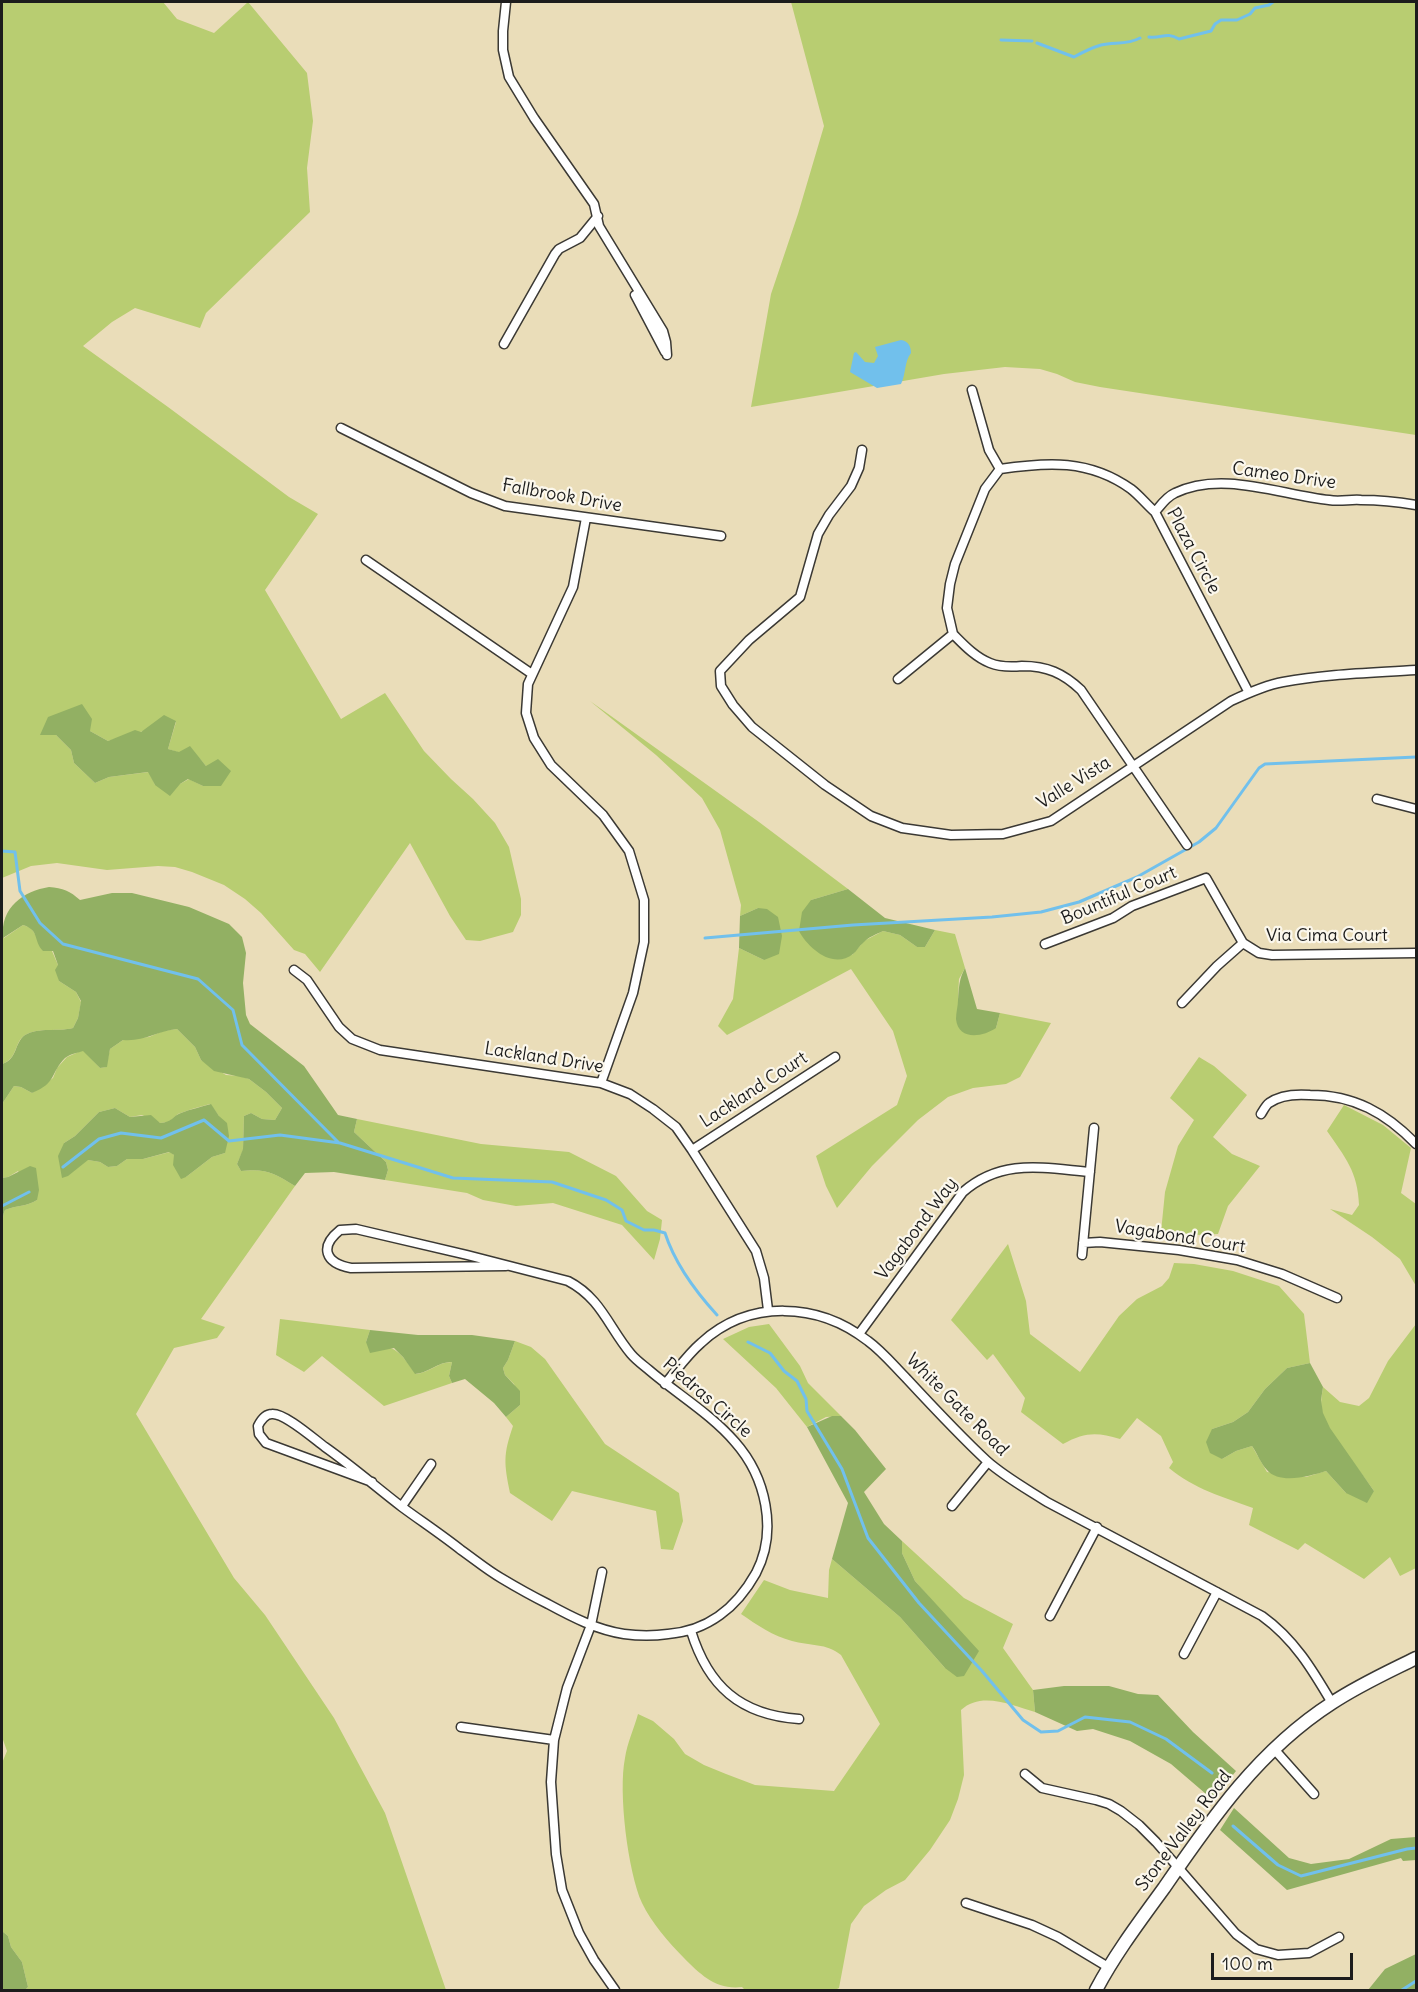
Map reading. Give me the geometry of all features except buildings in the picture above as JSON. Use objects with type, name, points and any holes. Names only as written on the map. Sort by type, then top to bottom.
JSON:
[{"type":"street","points":[[506,2],[503,50],[509,77],[534,118],[594,204],[598,221],[663,331],[667,356]]},
{"type":"street","points":[[504,344],[555,254],[559,249],[580,238],[598,221]]},
{"type":"street","points":[[972,390],[989,450],[1000,469],[985,489],[955,564],[948,608],[953,634],[976,656],[992,664],[1046,668],[1060,672],[1070,679],[1081,690],[1187,845]]},
{"type":"street","name":"Fallbrook Drive","points":[[340,428],[471,493],[505,506],[721,536]]},
{"type":"street","name":"Valle Vista","points":[[862,450],[859,468],[851,486],[818,534],[800,597],[749,640],[720,671],[721,686],[733,705],[752,727],[825,785],[871,816],[902,828],[951,835],[1003,834],[1051,821],[1231,701],[1249,693],[1282,682],[1416,670]]},
{"type":"street","name":"Plaza Circle","points":[[1000,469],[1038,463],[1064,464],[1088,468],[1131,489],[1155,512],[1249,693]]},
{"type":"street","name":"Cameo Drive","points":[[1155,512],[1168,497],[1175,493],[1195,487],[1221,484],[1254,486],[1332,501],[1359,499],[1416,505]]},
{"type":"street","points":[[586,518],[573,587],[528,684],[526,713],[534,738],[551,765],[603,815],[629,851],[644,900],[644,942],[633,993],[601,1083]]},
{"type":"street","points":[[366,560],[532,674]]},
{"type":"street","points":[[898,678],[953,634]]},
{"type":"street","points":[[1377,798],[1416,809]]},
{"type":"street","name":"Via Cima Court","points":[[1206,878],[1243,943],[1259,953],[1272,955],[1416,953]]},
{"type":"street","name":"Bountiful Court","points":[[1045,944],[1113,918],[1132,906],[1206,878]]},
{"type":"street","points":[[1182,1003],[1217,966],[1243,943]]},
{"type":"street","name":"Lackland Drive","points":[[294,970],[307,980],[339,1027],[352,1039],[366,1046],[601,1083],[630,1094],[653,1109],[676,1127],[756,1251],[764,1278],[768,1310]]},
{"type":"street","name":"Lackland Court","points":[[692,1150],[835,1057]]},
{"type":"street","points":[[1261,1114],[1269,1103],[1290,1095],[1331,1095],[1356,1102],[1372,1110],[1391,1121],[1416,1144]]},
{"type":"street","points":[[1082,1255],[1094,1128]]},
{"type":"street","name":"Vagabond Way","points":[[859,1334],[963,1192],[972,1184],[983,1177],[1015,1167],[1090,1172]]},
{"type":"street","name":"Piedras Circle","points":[[372,1482],[266,1443],[259,1434],[258,1426],[266,1415],[272,1414],[290,1421],[372,1482],[402,1506],[498,1577],[591,1625],[626,1634],[660,1635],[692,1630],[717,1619],[738,1600],[756,1572],[765,1549],[768,1521],[759,1481],[744,1452],[720,1426],[665,1384],[632,1355],[596,1303],[579,1287],[568,1281],[356,1229],[340,1230],[328,1242],[326,1248],[329,1258],[339,1266],[351,1268],[506,1266]]},
{"type":"street","name":"Vagabond Court","points":[[1083,1243],[1100,1242],[1179,1250],[1237,1260],[1282,1274],[1337,1298]]},
{"type":"street","name":"White Gate Road","points":[[665,1384],[701,1343],[717,1330],[753,1314],[768,1310],[816,1314],[839,1322],[859,1334],[883,1354],[988,1462],[1047,1502],[1262,1616],[1290,1640],[1304,1657],[1332,1703]]},
{"type":"street","points":[[952,1506],[988,1462]]},
{"type":"street","points":[[402,1506],[432,1464]]},
{"type":"street","points":[[1050,1616],[1097,1527]]},
{"type":"street","points":[[602,1572],[591,1625],[567,1688],[554,1740],[551,1791],[556,1854],[562,1890],[579,1933],[615,1990]]},
{"type":"street","points":[[1184,1654],[1217,1592]]},
{"type":"street","points":[[692,1630],[703,1663],[716,1682],[732,1697],[753,1709],[775,1716],[799,1719]]},
{"type":"street","name":"Stone Valley Road","points":[[1096,1990],[1108,1967],[1227,1799],[1274,1749],[1302,1724],[1332,1703],[1416,1658]]},
{"type":"street","points":[[461,1727],[554,1740]]},
{"type":"street","points":[[1274,1749],[1314,1794]]},
{"type":"street","points":[[1025,1774],[1042,1788],[1102,1802],[1121,1811],[1139,1825],[1236,1934],[1256,1949],[1278,1955],[1309,1953],[1339,1937]]},
{"type":"street","points":[[966,1903],[1032,1925],[1058,1937],[1108,1967]]},
{"type":"green space","points":[[2,2],[163,2],[177,19],[214,33],[248,2],[307,73],[313,121],[307,168],[310,212],[206,313],[200,328],[135,308],[112,322],[83,346],[289,497],[318,514],[265,590],[341,719],[385,693],[424,751],[495,823],[509,847],[521,899],[521,915],[513,932],[480,941],[466,940],[450,916],[410,843],[320,972],[305,954],[294,950],[261,913],[245,899],[224,885],[192,872],[175,867],[107,870],[57,863],[31,866],[2,878]],"holes":[[[176,722],[168,749],[200,759],[206,766],[203,786],[189,779],[180,784],[155,785],[149,772],[109,777],[95,783],[74,763],[71,750],[56,735],[90,731],[108,741]]]},
{"type":"green space","points":[[791,2],[1416,2],[1416,435],[1100,387],[1075,382],[1040,369],[1005,367],[944,374],[751,407],[771,294],[824,126]]},
{"type":"green space","points":[[590,701],[848,889],[811,900],[852,955],[864,941],[883,931],[900,935],[917,947],[925,947],[935,930],[955,934],[965,968],[959,979],[958,998],[996,1028],[1000,1013],[1051,1023],[1020,1077],[1006,1084],[973,1088],[948,1097],[918,1120],[872,1166],[837,1208],[826,1186],[816,1156],[897,1105],[907,1076],[893,1031],[851,969],[727,1035],[718,1026],[733,999],[739,948],[764,960],[758,908],[740,916],[741,905],[720,830],[702,798],[656,755]]},
{"type":"green space","points":[[82,704],[92,719],[90,731],[108,741],[135,730],[141,732],[164,715],[176,721],[168,749],[179,752],[190,746],[206,766],[218,759],[231,771],[221,786],[203,786],[188,779],[180,784],[170,796],[155,785],[148,772],[109,777],[95,783],[74,763],[71,750],[56,735],[40,735],[48,717]]},
{"type":"green space","points":[[49,887],[66,891],[80,900],[112,893],[132,893],[189,907],[229,924],[242,937],[246,953],[243,983],[246,1015],[250,1024],[304,1066],[338,1115],[357,1119],[354,1132],[386,1162],[388,1170],[385,1180],[334,1172],[305,1173],[295,1186],[270,1172],[241,1171],[237,1164],[243,1149],[244,1116],[251,1113],[262,1119],[275,1120],[282,1108],[249,1079],[214,1071],[201,1060],[195,1047],[177,1029],[137,1039],[123,1040],[110,1049],[107,1067],[100,1068],[83,1051],[69,1056],[60,1063],[46,1085],[32,1093],[14,1086],[2,1104],[2,1064],[11,1058],[22,1038],[36,1031],[73,1028],[78,1018],[81,1001],[76,992],[59,981],[55,970],[58,965],[53,951],[43,951],[32,930],[23,925],[3,938],[5,918],[15,902],[31,892]]},
{"type":"green space","points":[[848,889],[885,918],[935,930],[925,947],[917,947],[900,935],[883,931],[867,939],[854,953],[845,958],[837,960],[829,958],[815,950],[799,931],[802,912],[811,900]]},
{"type":"green space","points":[[758,908],[767,909],[778,917],[782,936],[779,954],[764,960],[739,948],[740,916]]},
{"type":"green space","points":[[23,925],[31,928],[52,951],[58,965],[59,981],[76,992],[81,1002],[78,1018],[73,1028],[36,1031],[25,1035],[11,1058],[2,1064],[2,935],[4,938]]},
{"type":"green space","points":[[965,968],[977,1009],[1000,1013],[996,1028],[978,1035],[961,1031],[956,1019],[959,987]]},
{"type":"green space","points":[[177,1029],[195,1047],[201,1060],[226,1075],[249,1079],[282,1108],[275,1120],[262,1119],[251,1113],[244,1116],[243,1150],[237,1164],[241,1171],[270,1172],[295,1186],[201,1319],[225,1327],[217,1338],[174,1348],[136,1414],[234,1578],[265,1615],[334,1718],[385,1813],[446,1990],[25,1990],[28,1987],[22,1962],[11,1947],[8,1936],[2,1931],[2,1763],[7,1751],[2,1737],[2,1241],[5,1210],[37,1200],[18,1171],[2,1178],[2,1104],[14,1086],[32,1093],[53,1078],[57,1068],[67,1057],[83,1050],[100,1068],[106,1067],[110,1049],[123,1040],[149,1037],[163,1031]],"holes":[[[210,1104],[219,1116],[225,1153],[212,1157],[186,1177],[170,1152],[143,1159],[127,1159],[117,1166],[108,1167],[100,1162],[88,1160],[64,1143],[75,1136],[99,1112],[115,1108],[130,1117],[142,1115],[160,1123],[169,1122],[178,1114]]]},
{"type":"green space","points":[[1199,1057],[1214,1066],[1247,1095],[1213,1137],[1232,1154],[1260,1166],[1228,1206],[1218,1234],[1161,1232],[1165,1192],[1178,1146],[1194,1120],[1170,1098]]},
{"type":"green space","points":[[211,1104],[227,1123],[229,1136],[225,1153],[212,1157],[186,1177],[181,1179],[173,1165],[174,1155],[169,1152],[143,1159],[127,1159],[117,1166],[108,1167],[100,1162],[88,1160],[62,1178],[58,1156],[64,1143],[75,1136],[99,1112],[115,1108],[130,1117],[151,1115],[160,1123]]},
{"type":"green space","points":[[1344,1105],[1383,1125],[1411,1148],[1401,1193],[1416,1204],[1416,1286],[1400,1259],[1330,1209],[1352,1215],[1359,1205],[1353,1174],[1345,1157],[1327,1131]]},
{"type":"green space","points":[[357,1119],[481,1144],[569,1152],[616,1176],[647,1211],[662,1220],[654,1260],[622,1225],[553,1203],[516,1206],[483,1200],[467,1193],[385,1180],[388,1170],[386,1162],[354,1132]]},
{"type":"green space","points":[[30,1166],[36,1168],[39,1190],[37,1200],[5,1210],[2,1241],[2,1178]]},
{"type":"green space","points":[[1008,1244],[1026,1301],[1030,1334],[1080,1372],[1119,1316],[1137,1299],[1162,1286],[1169,1278],[1174,1263],[1233,1271],[1279,1286],[1304,1314],[1310,1363],[1287,1368],[1265,1389],[1248,1412],[1233,1422],[1212,1429],[1222,1459],[1252,1446],[1267,1472],[1306,1477],[1326,1471],[1346,1493],[1374,1491],[1337,1441],[1325,1420],[1321,1405],[1323,1387],[1340,1402],[1359,1406],[1369,1398],[1388,1361],[1416,1324],[1416,1568],[1400,1576],[1390,1557],[1364,1579],[1305,1543],[1298,1550],[1249,1525],[1253,1508],[1199,1487],[1169,1468],[1173,1462],[1161,1436],[1137,1418],[1120,1439],[1091,1434],[1063,1444],[1021,1412],[1025,1398],[993,1354],[987,1360],[951,1320]]},
{"type":"green space","points":[[280,1319],[370,1330],[366,1342],[396,1350],[416,1374],[452,1362],[449,1376],[452,1383],[384,1406],[322,1356],[304,1372],[276,1355]]},
{"type":"green space","points":[[769,1324],[800,1366],[808,1383],[841,1416],[826,1417],[807,1427],[776,1388],[723,1339],[749,1327]]},
{"type":"green space","points":[[370,1330],[418,1335],[472,1335],[515,1341],[503,1368],[505,1375],[520,1391],[520,1405],[506,1417],[494,1403],[465,1379],[452,1383],[449,1376],[452,1362],[415,1374],[394,1348],[370,1353],[366,1342]]},
{"type":"green space","points":[[515,1341],[531,1347],[545,1359],[605,1444],[679,1493],[683,1521],[673,1550],[661,1549],[656,1511],[572,1491],[552,1521],[510,1493],[506,1459],[507,1444],[513,1426],[506,1417],[520,1405],[514,1384],[505,1375],[503,1368]]},
{"type":"green space","points":[[1310,1363],[1323,1387],[1321,1400],[1323,1413],[1330,1428],[1374,1491],[1367,1503],[1346,1493],[1326,1471],[1295,1478],[1273,1475],[1265,1468],[1252,1446],[1222,1459],[1210,1453],[1206,1442],[1212,1429],[1233,1422],[1248,1412],[1265,1389],[1287,1368]]},
{"type":"green space","points":[[832,1416],[841,1416],[886,1469],[864,1492],[884,1524],[902,1541],[902,1553],[915,1581],[979,1651],[964,1676],[957,1677],[945,1668],[900,1617],[832,1559],[848,1503],[807,1427]]},
{"type":"green space","points":[[902,1541],[964,1598],[1013,1624],[1003,1648],[1033,1690],[1035,1712],[1007,1703],[987,1700],[969,1704],[961,1710],[964,1775],[950,1820],[930,1850],[905,1880],[864,1906],[851,1924],[839,1988],[835,1990],[745,1990],[742,1987],[717,1984],[697,1970],[678,1952],[655,1925],[642,1903],[632,1872],[624,1811],[623,1773],[626,1752],[638,1714],[653,1721],[674,1739],[685,1754],[726,1774],[755,1785],[834,1791],[880,1724],[841,1655],[836,1651],[785,1639],[741,1614],[764,1580],[790,1590],[828,1598],[829,1570],[832,1559],[900,1617],[945,1668],[929,1597],[915,1581],[902,1553]]},
{"type":"green space","points":[[1064,1686],[1109,1686],[1138,1694],[1158,1695],[1193,1732],[1236,1771],[1213,1800],[1171,1764],[1130,1741],[1093,1729],[1077,1731],[1035,1712],[1033,1690]]},
{"type":"green space","points":[[1234,1808],[1289,1858],[1311,1864],[1349,1859],[1391,1839],[1416,1837],[1416,1860],[1403,1861],[1401,1858],[1287,1890],[1220,1830]]},
{"type":"green space","points":[[2,1931],[8,1936],[11,1947],[22,1962],[28,1987],[25,1990],[2,1990]]},
{"type":"green space","points":[[1416,1954],[1416,1990],[1368,1990],[1385,1969]]},
{"type":"water","points":[[901,340],[909,344],[911,353],[901,384],[877,388],[850,372],[854,353],[856,352],[865,362],[874,363],[878,356],[875,347]]},
{"type":"waterway","points":[[1149,37],[1167,35],[1179,39],[1211,31],[1221,20],[1237,20],[1250,14],[1255,8],[1273,2]]},
{"type":"waterway","points":[[1037,43],[1074,57],[1101,45],[1140,38]]},
{"type":"waterway","points":[[1001,40],[1032,41]]},
{"type":"waterway","points":[[705,938],[1041,912],[1079,902],[1137,877],[1199,842],[1216,828],[1259,768],[1265,764],[1416,757]]},
{"type":"waterway","points":[[2,851],[15,852],[20,891],[40,923],[63,944],[198,979],[233,1010],[242,1045],[338,1142]]},
{"type":"waterway","points":[[63,1167],[99,1139],[121,1133],[161,1138],[204,1120],[229,1141],[280,1135],[340,1143],[453,1178],[552,1182],[606,1200],[622,1210],[626,1221],[644,1230],[665,1233],[674,1256],[687,1277],[717,1315]]},
{"type":"waterway","points":[[2,1206],[29,1192]]},
{"type":"waterway","points":[[748,1342],[770,1353],[784,1371],[797,1381],[806,1399],[807,1411],[842,1469],[868,1538],[919,1603],[982,1671],[1023,1720],[1041,1732],[1058,1731],[1085,1717],[1130,1722],[1166,1739],[1212,1773]]},
{"type":"waterway","points":[[1233,1826],[1278,1865],[1301,1876],[1416,1848]]},
{"type":"waterway","points":[[1402,1990],[1416,1981]]}]
